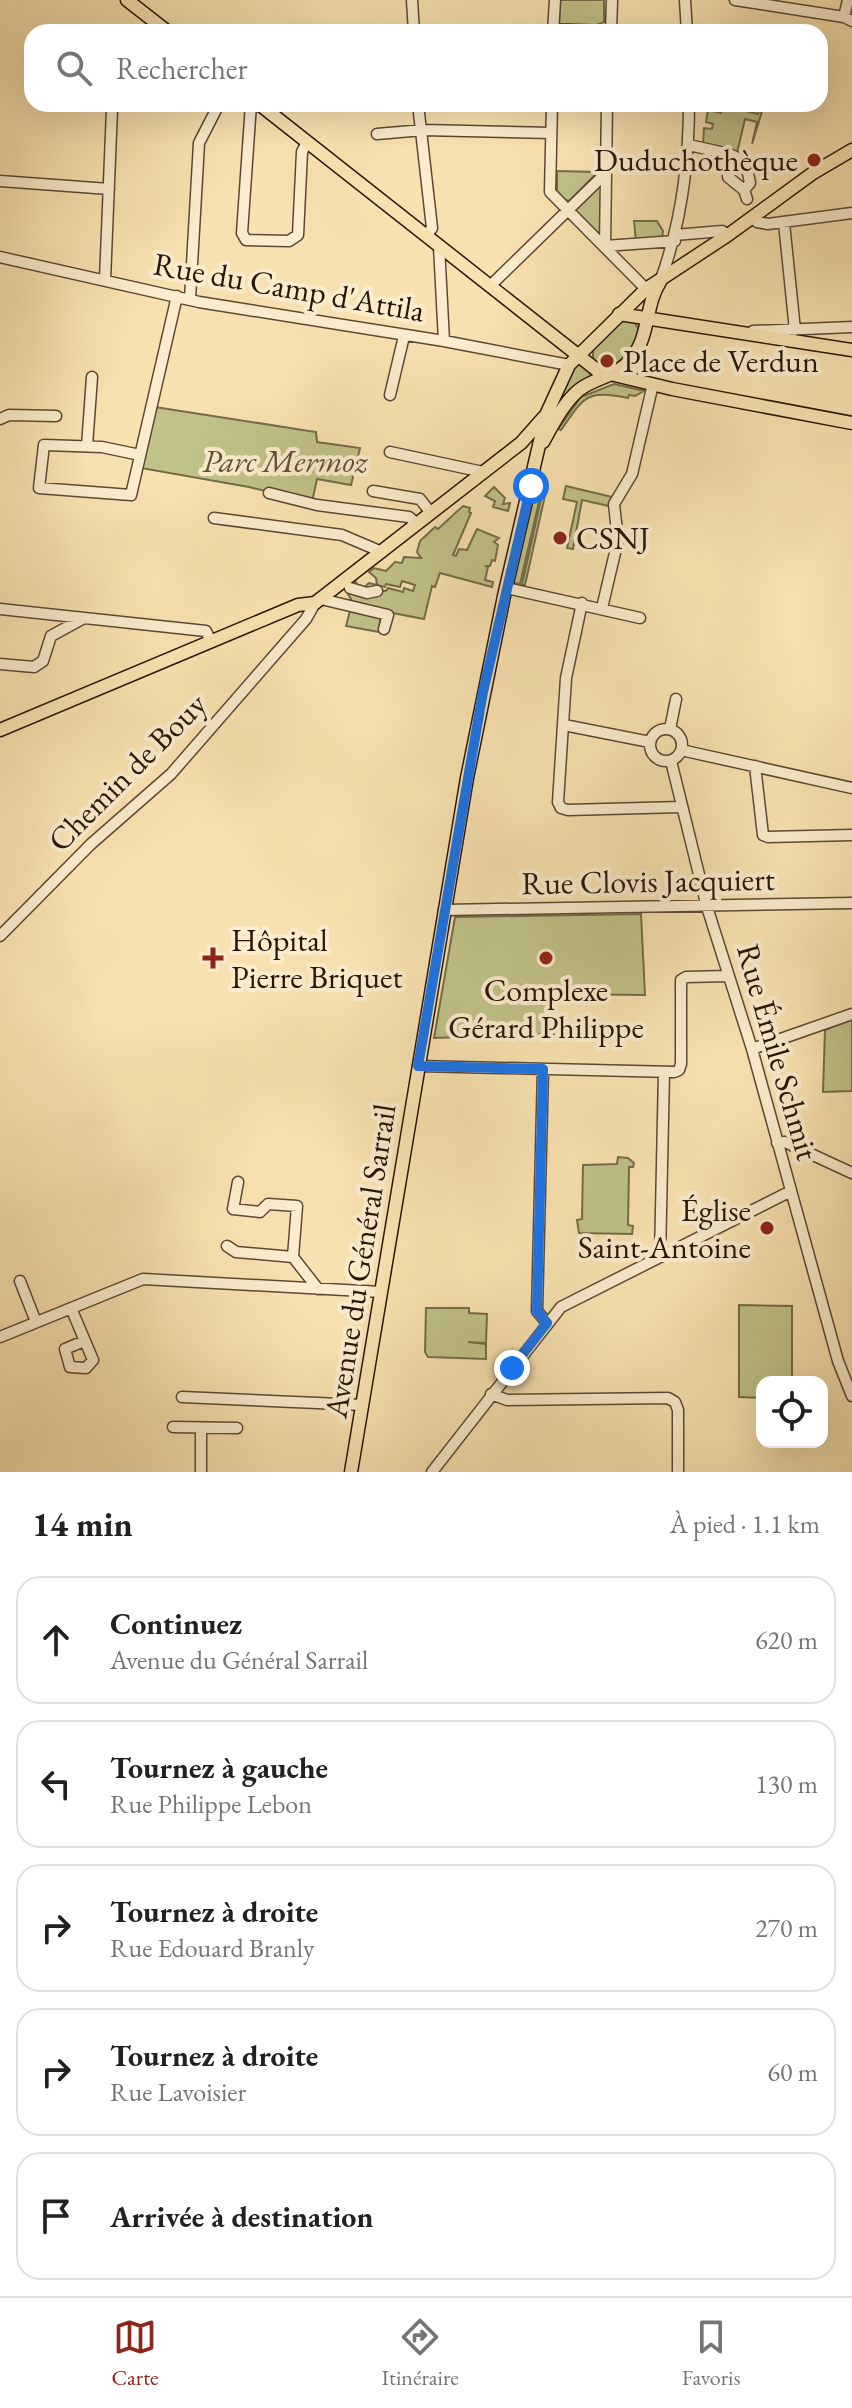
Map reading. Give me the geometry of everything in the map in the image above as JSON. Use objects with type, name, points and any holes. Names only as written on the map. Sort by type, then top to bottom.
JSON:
[{"type":"main road","points":[[127,0],[158,24]]},
{"type":"main road","points":[[269,112],[490,286],[573,360],[610,376],[852,423]]},
{"type":"main road","points":[[0,730],[298,605],[318,601],[521,443],[546,415],[573,360],[619,314],[813,173],[852,150]]},
{"type":"main road","points":[[521,443],[543,435],[576,392],[610,376],[634,356],[647,320],[649,293]]},
{"type":"main road","points":[[649,293],[676,322]]},
{"type":"main road","points":[[619,314],[852,350]]},
{"type":"main road","points":[[634,356],[650,383]]},
{"type":"main road","points":[[543,435],[546,415]]},
{"type":"main road","name":"Avenue du Général Sarrail","points":[[351,1472],[483,692],[543,435]]},
{"type":"street","points":[[412,0],[414,24]]},
{"type":"street","points":[[553,24],[555,0]]},
{"type":"street","points":[[611,24],[612,0]]},
{"type":"street","points":[[685,0],[686,24]]},
{"type":"street","points":[[741,0],[848,19],[848,0]]},
{"type":"street","points":[[105,280],[112,112]]},
{"type":"street","points":[[190,299],[199,143],[215,112]]},
{"type":"street","points":[[250,112],[242,233],[246,240],[289,241],[298,235],[302,152],[307,142]]},
{"type":"street","points":[[420,112],[432,228],[426,236]]},
{"type":"street","points":[[552,112],[550,192],[649,293]]},
{"type":"street","points":[[605,246],[607,112]]},
{"type":"street","points":[[660,282],[675,238],[689,145],[689,112]]},
{"type":"street","points":[[377,134],[423,130],[551,133]]},
{"type":"street","points":[[689,145],[729,154],[742,159],[747,166],[750,183],[745,195],[728,177],[729,154]]},
{"type":"street","points":[[490,286],[606,173]]},
{"type":"street","points":[[0,181],[109,189]]},
{"type":"street","points":[[753,218],[761,224],[784,223],[852,213]]},
{"type":"street","points":[[784,223],[795,330]]},
{"type":"street","points":[[605,246],[722,231],[728,235]]},
{"type":"street","points":[[439,246],[444,341]]},
{"type":"street","name":"Rue du Camp d'Attila","points":[[0,257],[190,299],[404,336],[573,360]]},
{"type":"street","points":[[140,455],[102,447],[44,445],[39,488],[131,495],[177,296]]},
{"type":"street","points":[[739,332],[852,327]]},
{"type":"street","points":[[827,328],[828,346]]},
{"type":"street","points":[[390,395],[404,336]]},
{"type":"street","points":[[87,446],[92,377]]},
{"type":"street","points":[[602,608],[618,540],[614,504],[632,474],[650,383]]},
{"type":"street","points":[[0,419],[9,415],[56,416]]},
{"type":"street","points":[[390,452],[483,472]]},
{"type":"street","points":[[373,491],[420,499],[431,513]]},
{"type":"street","points":[[269,493],[317,505],[409,517],[417,524]]},
{"type":"street","points":[[214,518],[342,535],[382,552]]},
{"type":"street","points":[[350,588],[367,593],[377,591]]},
{"type":"street","points":[[506,588],[640,618]]},
{"type":"street","points":[[318,601],[388,615],[384,629]]},
{"type":"street","name":"Chemin de Bouy","points":[[0,936],[91,844],[171,774],[306,619],[318,601]]},
{"type":"street","points":[[582,603],[566,678],[558,802],[561,808],[568,810],[681,807]]},
{"type":"street","points":[[0,609],[206,631],[211,642]]},
{"type":"street","points":[[0,664],[34,667],[43,661],[51,636],[84,618]]},
{"type":"street","points":[[670,729],[676,699]]},
{"type":"street","points":[[564,725],[650,742]]},
{"type":"street","points":[[650,742],[657,731],[670,729]]},
{"type":"street","points":[[650,742],[655,757],[671,761],[681,750],[681,740],[670,729]]},
{"type":"street","points":[[681,750],[852,788]]},
{"type":"street","name":"Rue Émile Schmit","points":[[671,761],[707,907],[752,1049],[852,1396]]},
{"type":"street","points":[[755,766],[763,835],[852,835]]},
{"type":"street","name":"Rue Clovis Jacquiert","points":[[444,910],[852,903]]},
{"type":"street","points":[[418,1066],[677,1072],[681,1064],[681,980],[686,977],[729,976]]},
{"type":"street","points":[[752,1049],[852,1014]]},
{"type":"street","points":[[543,1069],[537,1311],[547,1323]]},
{"type":"street","points":[[660,1257],[664,1072]]},
{"type":"street","points":[[777,1143],[785,1142],[852,1173]]},
{"type":"street","points":[[238,1182],[233,1209],[260,1212],[268,1204],[297,1206],[293,1257],[318,1289]]},
{"type":"street","points":[[432,1472],[561,1307],[791,1191]]},
{"type":"street","points":[[227,1246],[236,1252],[293,1257]]},
{"type":"street","points":[[0,1337],[143,1279],[381,1292]]},
{"type":"street","points":[[20,1281],[36,1322]]},
{"type":"street","points":[[71,1308],[84,1341]]},
{"type":"street","points":[[491,1394],[507,1400],[668,1398],[675,1402],[678,1410],[678,1472]]},
{"type":"street","points":[[182,1397],[363,1405]]},
{"type":"street","points":[[173,1427],[237,1428]]},
{"type":"street","points":[[201,1428],[201,1472]]},
{"type":"green space","points":[[560,0],[604,0],[604,22],[559,24]]},
{"type":"green space","points":[[708,112],[762,112],[752,144],[757,122],[745,119],[737,153],[703,145],[704,128],[712,129],[713,124],[706,122]]},
{"type":"green space","points":[[557,171],[598,172],[569,201],[562,199],[557,190]]},
{"type":"green space","points":[[602,184],[602,230],[598,233],[574,209]]},
{"type":"green space","points":[[634,221],[657,221],[663,231],[662,239],[636,241]]},
{"type":"green space","points":[[621,321],[634,321],[639,330],[631,351],[621,361],[600,367],[593,358],[593,348]]},
{"type":"green space","points":[[577,362],[590,372],[591,378],[551,421],[565,381]]},
{"type":"green space","points":[[614,384],[644,391],[628,398],[603,395],[587,398],[561,430],[558,429],[581,397]]},
{"type":"green space","name":"Parc Mermoz","points":[[155,407],[316,432],[317,442],[360,448],[351,485],[317,479],[312,502],[249,487],[141,468]]},
{"type":"green space","points":[[566,486],[612,497],[609,506],[582,500],[573,549],[567,548],[577,502],[563,499]]},
{"type":"green space","points":[[494,487],[505,498],[503,504],[510,503],[508,511],[493,507],[495,501],[485,496]]},
{"type":"green space","points":[[536,488],[542,489],[520,584],[513,583]]},
{"type":"green space","points":[[543,490],[546,491],[525,585],[522,585]]},
{"type":"green space","points":[[463,506],[470,508],[471,513],[453,555],[456,556],[459,549],[467,550],[477,529],[499,538],[494,542],[498,545],[495,561],[485,566],[488,567],[485,580],[493,582],[492,587],[440,573],[435,587],[432,586],[424,619],[346,604],[351,599],[346,591],[356,582],[360,591],[369,583],[377,585],[376,578],[369,572],[374,568],[386,571],[395,562],[402,563],[404,557],[421,558],[417,552],[420,541]],"holes":[[[402,581],[415,585],[413,591],[404,588],[403,592],[388,588],[386,591],[375,590],[377,585],[400,587]]]},
{"type":"green space","points":[[350,611],[380,618],[379,632],[346,626]]},
{"type":"green space","name":"Complexe Gérard Philippe","points":[[641,914],[645,995],[554,994],[554,1034],[434,1038],[455,917]]},
{"type":"green space","points":[[852,1019],[852,1091],[823,1092],[825,1030]]},
{"type":"green space","points":[[618,1157],[628,1158],[634,1163],[633,1167],[629,1167],[628,1225],[633,1226],[632,1234],[579,1233],[577,1220],[582,1219],[583,1165],[617,1164]]},
{"type":"green space","points":[[739,1305],[792,1306],[792,1376],[756,1376],[756,1398],[739,1397]]},
{"type":"green space","points":[[426,1308],[469,1308],[469,1313],[487,1314],[486,1343],[468,1342],[486,1344],[486,1359],[428,1357],[425,1352]]},
{"type":"place","name":"Duduchothèque","points":[[814,160]]},
{"type":"place","name":"Place de Verdun","points":[[607,361]]},
{"type":"place","name":"CSNJ","points":[[560,538]]},
{"type":"place","name":"Hôpital Pierre Briquet","points":[[213,958]]},
{"type":"place","name":"Complexe Gérard Philippe","points":[[546,958]]},
{"type":"place","name":"Église Saint-Antoine","points":[[767,1228]]},
{"type":"route","points":[[512,1368],[547,1323],[537,1311],[543,1069],[418,1066],[483,692],[531,486]]}]
